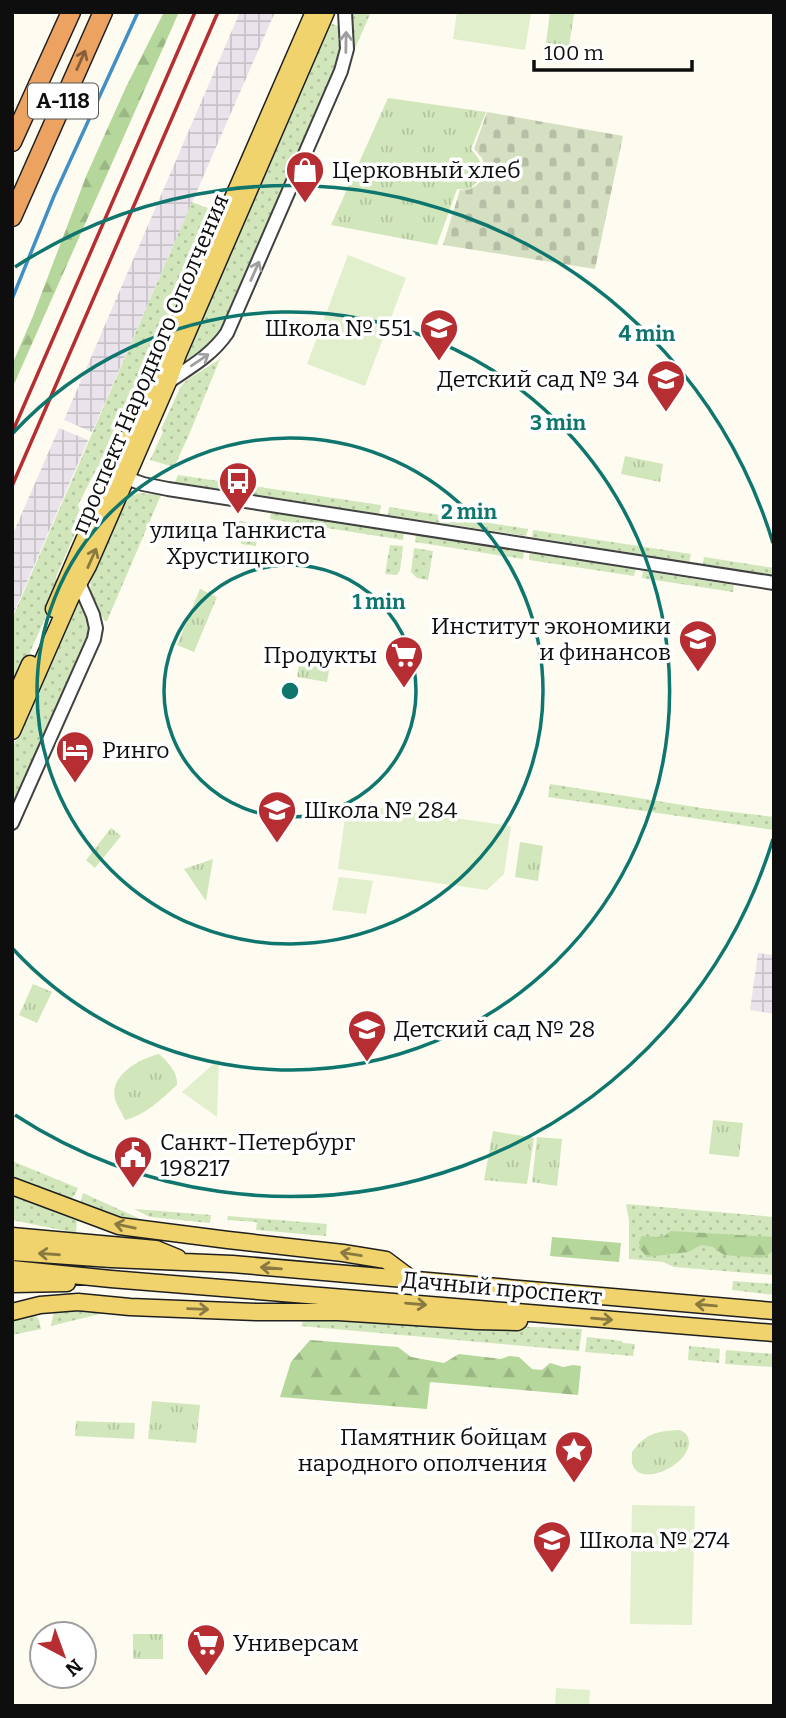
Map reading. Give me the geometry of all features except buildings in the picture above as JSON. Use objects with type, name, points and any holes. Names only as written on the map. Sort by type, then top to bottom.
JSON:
[{"type":"highway","name":"А-118","points":[[12,142],[71,12]]},
{"type":"highway","name":"А-118","points":[[13,217],[103,12]]},
{"type":"main road","name":"проспект Народного Ополчения","points":[[12,732],[88,566],[120,475],[314,12]]},
{"type":"main road","name":"проспект Народного Ополчения","points":[[12,704],[120,475],[168,382],[327,12]]},
{"type":"main road","points":[[12,1186],[119,1226],[386,1260],[412,1280]]},
{"type":"main road","points":[[16,1236],[156,1250],[190,1263]]},
{"type":"main road","name":"Дачный проспект","points":[[12,1252],[232,1264],[774,1311]]},
{"type":"main road","points":[[12,1269],[111,1279]]},
{"type":"main road","points":[[12,1284],[111,1279]]},
{"type":"main road","name":"Дачный проспект","points":[[111,1279],[774,1334]]},
{"type":"main road","points":[[12,1312],[40,1305],[78,1302],[130,1307],[350,1313],[477,1321],[517,1322],[534,1314]]},
{"type":"street","points":[[168,382],[210,353],[227,333],[341,71],[347,49],[345,12]]},
{"type":"street","points":[[120,475],[143,484],[169,489],[774,583]]},
{"type":"street","points":[[12,822],[94,639],[96,628],[93,615],[79,583]]},
{"type":"shaded area","points":[[240,12],[275,12],[92,432],[64,420]]},
{"type":"shaded area","points":[[59,428],[88,440],[12,617],[12,536]]},
{"type":"shaded area","points":[[758,953],[774,955],[774,1014],[750,1010]]},
{"type":"green space","points":[[164,12],[179,12],[12,385],[12,365],[87,174],[126,87]]},
{"type":"green space","points":[[350,12],[371,12],[353,53]]},
{"type":"green space","points":[[457,12],[531,14],[525,50],[453,39]]},
{"type":"green space","points":[[550,12],[574,14],[569,46],[546,43]]},
{"type":"green space","points":[[328,26],[338,26],[341,36],[336,67],[221,330],[214,340],[185,361],[183,360]]},
{"type":"green space","points":[[388,98],[486,112],[471,149],[481,165],[481,174],[469,190],[457,189],[437,245],[331,225]]},
{"type":"green space","points":[[487,112],[623,136],[595,269],[443,245],[460,190],[477,185],[483,176],[482,158],[474,149]]},
{"type":"green space","points":[[192,202],[220,213],[118,449],[112,448],[97,468],[78,505],[82,517],[56,577],[58,590],[12,692],[12,619]]},
{"type":"green space","points":[[348,255],[406,278],[365,386],[307,364]]},
{"type":"green space","points":[[220,359],[174,467],[150,460],[181,386]]},
{"type":"green space","points":[[625,456],[663,464],[660,482],[621,474]]},
{"type":"green space","points":[[178,475],[381,505],[379,514],[175,482]]},
{"type":"green space","points":[[140,493],[161,495],[105,621],[92,595],[91,579],[124,503],[131,496]]},
{"type":"green space","points":[[389,507],[528,529],[526,536],[388,515]]},
{"type":"green space","points":[[271,512],[404,532],[403,540],[270,519]]},
{"type":"green space","points":[[237,521],[259,524],[256,546],[241,544],[241,538],[234,537]]},
{"type":"green space","points":[[533,530],[691,554],[689,562],[532,537]]},
{"type":"green space","points":[[416,535],[524,551],[523,559],[415,542]]},
{"type":"green space","points":[[390,545],[403,546],[397,575],[385,574]]},
{"type":"green space","points":[[414,548],[433,551],[428,580],[417,578],[411,572]]},
{"type":"green space","points":[[530,553],[636,569],[634,576],[529,560]]},
{"type":"green space","points":[[704,557],[774,568],[774,575],[703,564]]},
{"type":"green space","points":[[643,571],[734,585],[733,592],[642,578]]},
{"type":"green space","points":[[200,589],[217,597],[194,652],[177,645]]},
{"type":"green space","points":[[78,601],[89,619],[88,638],[12,811],[12,749]]},
{"type":"green space","points":[[300,660],[330,665],[327,682],[297,677]]},
{"type":"green space","points":[[550,784],[774,817],[774,830],[548,797]]},
{"type":"green space","points":[[347,803],[511,826],[504,874],[487,890],[338,869]]},
{"type":"green space","points":[[111,828],[121,836],[95,868],[86,860]]},
{"type":"green space","points":[[520,842],[543,846],[538,881],[515,877]]},
{"type":"green space","points":[[213,859],[206,901],[184,869]]},
{"type":"green space","points":[[339,877],[373,881],[366,914],[332,910]]},
{"type":"green space","points":[[33,984],[52,992],[37,1023],[19,1015]]},
{"type":"green space","points":[[159,1054],[174,1072],[177,1085],[146,1110],[125,1120],[115,1099],[117,1082],[128,1069]]},
{"type":"green space","points":[[219,1059],[217,1117],[182,1092]]},
{"type":"green space","points":[[713,1120],[743,1123],[739,1157],[709,1154]]},
{"type":"green space","points":[[493,1131],[534,1138],[527,1184],[484,1180]]},
{"type":"green space","points":[[537,1137],[562,1139],[557,1186],[532,1182]]},
{"type":"green space","points":[[12,1161],[78,1188],[76,1193],[72,1198],[64,1200],[12,1178]]},
{"type":"green space","points":[[83,1193],[147,1222],[121,1220],[80,1205]]},
{"type":"green space","points":[[12,1194],[77,1221],[76,1233],[12,1220]]},
{"type":"green space","points":[[626,1204],[774,1217],[774,1275],[674,1267],[663,1262],[629,1259]]},
{"type":"green space","points":[[134,1209],[211,1215],[210,1223],[150,1217]]},
{"type":"green space","points":[[228,1216],[327,1224],[326,1236],[256,1230],[257,1222],[227,1220]]},
{"type":"green space","points":[[671,1231],[774,1237],[774,1251],[762,1258],[724,1255],[713,1247],[701,1245],[688,1252],[647,1257],[639,1248],[641,1236],[663,1237]]},
{"type":"green space","points":[[552,1237],[621,1243],[619,1262],[550,1256]]},
{"type":"green space","points":[[733,1281],[774,1284],[774,1295],[732,1290]]},
{"type":"green space","points":[[77,1307],[120,1309],[51,1326],[54,1312]]},
{"type":"green space","points":[[35,1315],[41,1329],[12,1335],[12,1320]]},
{"type":"green space","points":[[305,1318],[582,1329],[579,1351],[301,1326]]},
{"type":"green space","points":[[587,1337],[635,1344],[633,1356],[585,1352]]},
{"type":"green space","points":[[310,1340],[398,1347],[411,1357],[444,1363],[459,1354],[501,1359],[519,1357],[532,1369],[542,1370],[550,1363],[563,1367],[581,1366],[578,1395],[430,1382],[427,1409],[280,1397],[291,1362]]},
{"type":"green space","points":[[689,1346],[720,1349],[719,1363],[688,1360]]},
{"type":"green space","points":[[726,1350],[774,1354],[774,1367],[725,1364]]},
{"type":"green space","points":[[152,1401],[200,1405],[196,1443],[148,1439]]},
{"type":"green space","points":[[76,1421],[135,1423],[134,1439],[75,1436]]},
{"type":"green space","points":[[680,1430],[686,1434],[689,1442],[682,1458],[674,1465],[666,1470],[647,1474],[634,1468],[632,1452],[642,1441],[658,1432]]},
{"type":"green space","points":[[632,1505],[695,1506],[692,1625],[630,1624]]},
{"type":"green space","points":[[133,1634],[163,1634],[163,1659],[133,1659]]},
{"type":"green space","points":[[556,1688],[590,1690],[589,1706],[555,1706]]},
{"type":"waterway","points":[[12,299],[54,196],[138,12]]},
{"type":"railway","points":[[12,433],[195,12]]},
{"type":"railway","points":[[12,486],[218,12]]},
{"type":"place","name":"Церковный хлеб","points":[[305,204]]},
{"type":"place","name":"Школа № 551","points":[[439,362]]},
{"type":"place","name":"Детский сад № 34","points":[[666,413]]},
{"type":"place","name":"улица Танкиста Хрустицкого","points":[[238,515]]},
{"type":"place","name":"Институт экономики и финансов","points":[[698,673]]},
{"type":"place","name":"Продукты","points":[[404,689]]},
{"type":"place","name":"Ринго","points":[[75,784]]},
{"type":"place","name":"Школа № 284","points":[[277,844]]},
{"type":"place","name":"Детский сад № 28","points":[[367,1063]]},
{"type":"place","name":"Санкт-Петербург 198217","points":[[133,1189]]},
{"type":"place","name":"Памятник бойцам народного ополчения","points":[[574,1484]]},
{"type":"place","name":"Школа № 274","points":[[552,1574]]},
{"type":"place","name":"Универсам","points":[[206,1677]]}]
